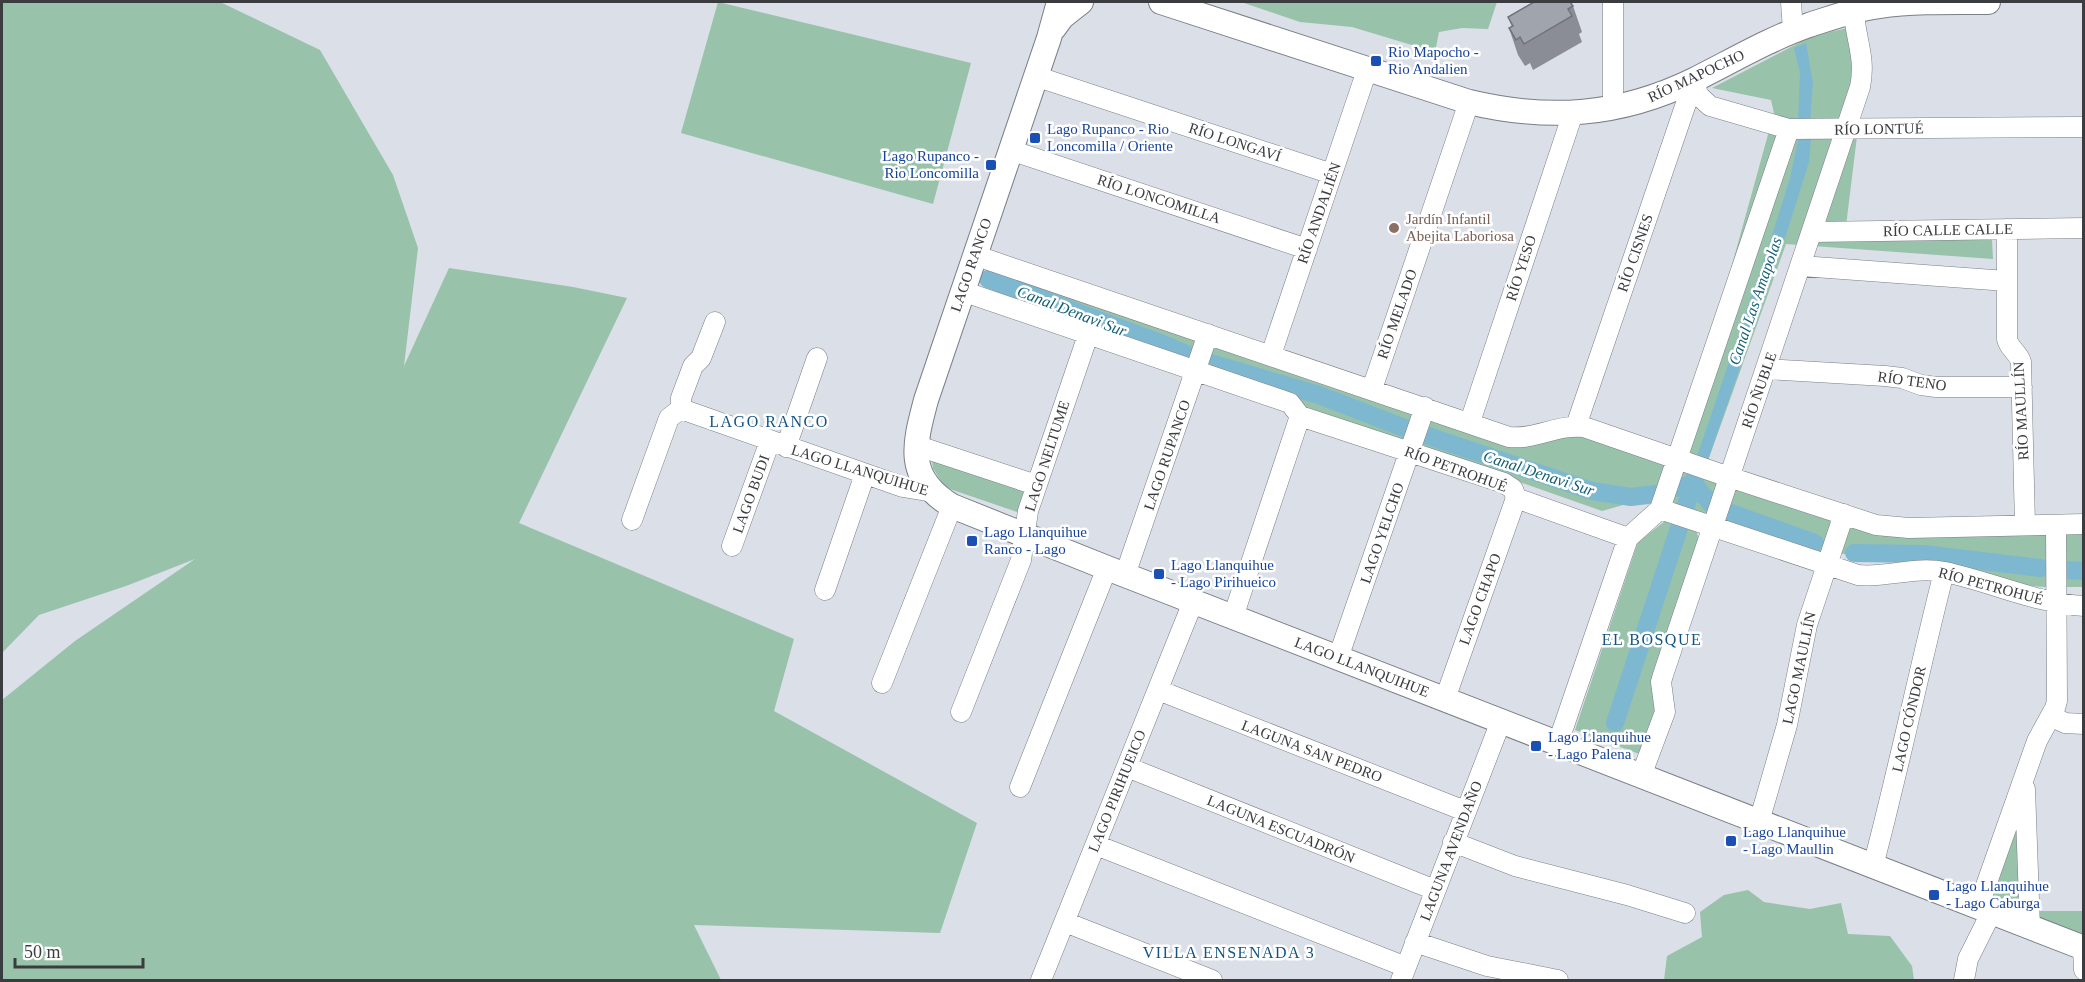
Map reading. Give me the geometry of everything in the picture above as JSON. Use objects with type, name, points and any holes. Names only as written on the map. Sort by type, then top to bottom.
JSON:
[{"type":"street","points":[[1049,38],[1059,2]]},
{"type":"street","points":[[1049,38],[1062,17],[1081,2]]},
{"type":"street","name":"RÍO MAPOCHO","points":[[1161,2],[1469,102],[1522,112],[1573,113],[1613,108],[1654,98],[1793,31],[1854,7],[1988,2]]},
{"type":"street","points":[[1613,2],[1613,108]]},
{"type":"street","points":[[1791,2],[1793,31]]},
{"type":"street","name":"RÍO ÑUBLE","points":[[1641,776],[1665,712],[1661,682],[1663,675],[1860,87],[1864,68],[1854,7]]},
{"type":"street","name":"LAGO RANCO","points":[[943,499],[919,471],[915,445],[926,400],[1049,38]]},
{"type":"street","name":"RÍO ANDALIÉN","points":[[1271,355],[1367,70]]},
{"type":"street","name":"RÍO LONGAVÍ","points":[[1035,76],[1332,174]]},
{"type":"street","name":"RÍO LONTUÉ","points":[[1694,80],[1698,95],[1710,106],[1789,129],[2084,127]]},
{"type":"street","name":"RÍO CISNES","points":[[1576,426],[1694,80]]},
{"type":"street","name":"RÍO MELADO","points":[[1372,389],[1469,102]]},
{"type":"street","name":"RÍO YESO","points":[[1470,422],[1573,113]]},
{"type":"street","points":[[1558,743],[1628,538],[1660,509],[1789,129]]},
{"type":"street","name":"RÍO LONCOMILLA","points":[[1010,150],[1307,249]]},
{"type":"street","name":"RÍO CALLE CALLE","points":[[1813,232],[2084,228]]},
{"type":"street","name":"RÍO MAULLÍN","points":[[2007,229],[2007,339],[2008,345],[2019,356],[2022,387],[2025,525]]},
{"type":"street","points":[[974,255],[1515,438],[1562,427],[1576,426],[1591,429],[1876,525],[1897,528],[2084,524]]},
{"type":"street","points":[[1801,266],[2007,280]]},
{"type":"street","name":"RÍO PETROHUÉ","points":[[962,291],[1290,403],[1300,416],[1504,483],[1513,489],[1516,498],[1628,538]]},
{"type":"street","points":[[632,520],[669,418],[682,408],[681,398],[693,366],[701,358],[715,322]]},
{"type":"street","name":"LAGO NELTUME","points":[[961,712],[1021,560],[1026,519],[1036,485],[1088,334]]},
{"type":"street","name":"LAGO RUPANCO","points":[[1020,787],[1116,572],[1196,371],[1208,334]]},
{"type":"street","name":"LAGO BUDI","points":[[732,546],[817,358]]},
{"type":"street","name":"RÍO TENO","points":[[1767,369],[1885,376],[1936,387],[2022,387]]},
{"type":"street","name":"LAGO YELCHO","points":[[1338,658],[1425,407]]},
{"type":"street","name":"LAGO LLANQUIHUE","points":[[682,408],[778,444],[943,499],[1116,572],[2083,948]]},
{"type":"street","points":[[1233,617],[1300,416]]},
{"type":"street","points":[[915,445],[1036,485]]},
{"type":"street","points":[[825,590],[865,474]]},
{"type":"street","name":"LAGO CHAPO","points":[[1445,699],[1516,498]]},
{"type":"street","points":[[882,683],[943,499]]},
{"type":"street","name":"RÍO PETROHUÉ","points":[[1660,509],[1826,565],[1868,576],[1912,571],[1944,572],[2057,603],[2084,606]]},
{"type":"street","name":"LAGO MAULLÍN","points":[[1759,822],[1787,725],[1804,635],[1844,514]]},
{"type":"street","points":[[1964,981],[1968,960],[2024,778],[2037,741],[2055,708],[2058,694],[2056,525]]},
{"type":"street","name":"LAGO CÓNDOR","points":[[1873,866],[1944,572]]},
{"type":"street","name":"LAGO PIRIHUEICO","points":[[1041,981],[1193,602]]},
{"type":"street","name":"LAGUNA SAN PEDRO","points":[[1158,690],[1465,811]]},
{"type":"street","points":[[2051,716],[2065,723],[2084,724]]},
{"type":"street","name":"LAGUNA AVENDAÑO","points":[[1403,974],[1502,721]]},
{"type":"street","name":"LAGUNA ESCUADRÓN","points":[[1127,767],[1435,890]]},
{"type":"street","points":[[2024,778],[2030,928]]},
{"type":"street","points":[[1453,842],[1515,866],[1627,895],[1685,913]]},
{"type":"street","points":[[1096,845],[1403,974]]},
{"type":"street","points":[[1065,922],[1212,981]]},
{"type":"street","points":[[1415,942],[1487,966],[1558,981]]},
{"type":"street","points":[[2083,948],[2084,970]]},
{"type":"green space","points":[[2,2],[220,2],[320,50],[393,175],[418,248],[404,366],[449,268],[573,287],[627,298],[519,523],[794,639],[774,711],[977,823],[940,933],[694,925],[721,980],[2,980],[2,700],[75,641],[195,559],[126,586],[39,615],[2,653]]},
{"type":"green space","points":[[718,2],[971,63],[933,204],[681,133]]},
{"type":"green space","points":[[1241,2],[1497,2],[1488,29],[1462,28],[1439,32],[1435,52],[1352,27],[1300,22]]},
{"type":"green space","points":[[1852,27],[1858,128],[1846,226],[1991,221],[1993,259],[1786,244],[1702,477],[1812,515],[1886,526],[2083,521],[2083,587],[2019,585],[1926,557],[1817,553],[1630,491],[1623,505],[1602,511],[991,296],[1000,270],[1516,443],[1581,435],[1678,460],[1774,113],[1771,100],[1712,88],[1812,36]]},
{"type":"green space","points":[[931,454],[1027,487],[1023,514],[944,487],[933,468]]},
{"type":"green space","points":[[1665,521],[1696,529],[1699,541],[1654,684],[1654,726],[1642,755],[1575,730],[1638,542]]},
{"type":"green space","points":[[2019,805],[2024,917],[1987,904]]},
{"type":"green space","points":[[1748,890],[1764,902],[1810,909],[1841,903],[1848,934],[1890,936],[1912,966],[1914,980],[1664,980],[1667,956],[1702,937],[1700,912],[1724,895]]},
{"type":"green space","points":[[2036,911],[2083,911],[2083,942],[2035,921]]},
{"type":"water","points":[[1806,43],[1813,83],[1810,123],[1798,122],[1800,73],[1794,48]]},
{"type":"water","name":"Canal Las Amapolas","points":[[1811,139],[1809,162],[1788,229],[1707,463],[1696,459],[1770,242],[1790,178],[1798,140]]},
{"type":"building","points":[[1534,2],[1570,2],[1573,6],[1568,9],[1572,16],[1524,44],[1520,37],[1516,40],[1509,28],[1513,26],[1508,17]]},
{"type":"waterway","name":"Canal Denavi Sur","points":[[988,279],[1191,356]]},
{"type":"waterway","name":"Canal Denavi Sur","points":[[1210,363],[1319,395],[1407,429]]},
{"type":"waterway","name":"Canal Denavi Sur","points":[[1425,435],[1592,491],[1631,497],[1656,494]]},
{"type":"waterway","points":[[1685,509],[1696,475]]},
{"type":"waterway","name":"Canal Denavi Sur","points":[[1677,488],[1694,484],[1711,504]]},
{"type":"waterway","name":"Canal Denavi Sur","points":[[1731,513],[1815,543]]},
{"type":"waterway","points":[[1615,723],[1680,525]]},
{"type":"waterway","name":"Canal Denavi Sur","points":[[1854,553],[1924,554],[2040,568]]},
{"type":"waterway","name":"Canal Denavi Sur","points":[[2066,570],[2084,571]]},
{"type":"place","name":"Rio Mapocho - Rio Andalien","points":[[1376,61]]},
{"type":"place","name":"Lago Rupanco - Rio Loncomilla / Oriente","points":[[1035,138]]},
{"type":"place","name":"Lago Rupanco - Rio Loncomilla","points":[[991,165]]},
{"type":"place","name":"Jardín Infantil Abejita Laboriosa","points":[[1394,228]]},
{"type":"place","name":"Lago Llanquihue Ranco - Lago","points":[[972,541]]},
{"type":"place","name":"Lago Llanquihue - Lago Pirihueico","points":[[1159,574]]},
{"type":"place","name":"Lago Llanquihue - Lago Palena","points":[[1536,746]]},
{"type":"place","name":"Lago Llanquihue - Lago Maullin","points":[[1731,841]]},
{"type":"place","name":"Lago Llanquihue - Lago Caburga","points":[[1934,895]]},
{"type":"district","name":"LAGO RANCO","points":[[769,421]]},
{"type":"district","name":"EL BOSQUE","points":[[1652,639]]},
{"type":"district","name":"VILLA ENSENADA 3","points":[[1229,952]]}]
